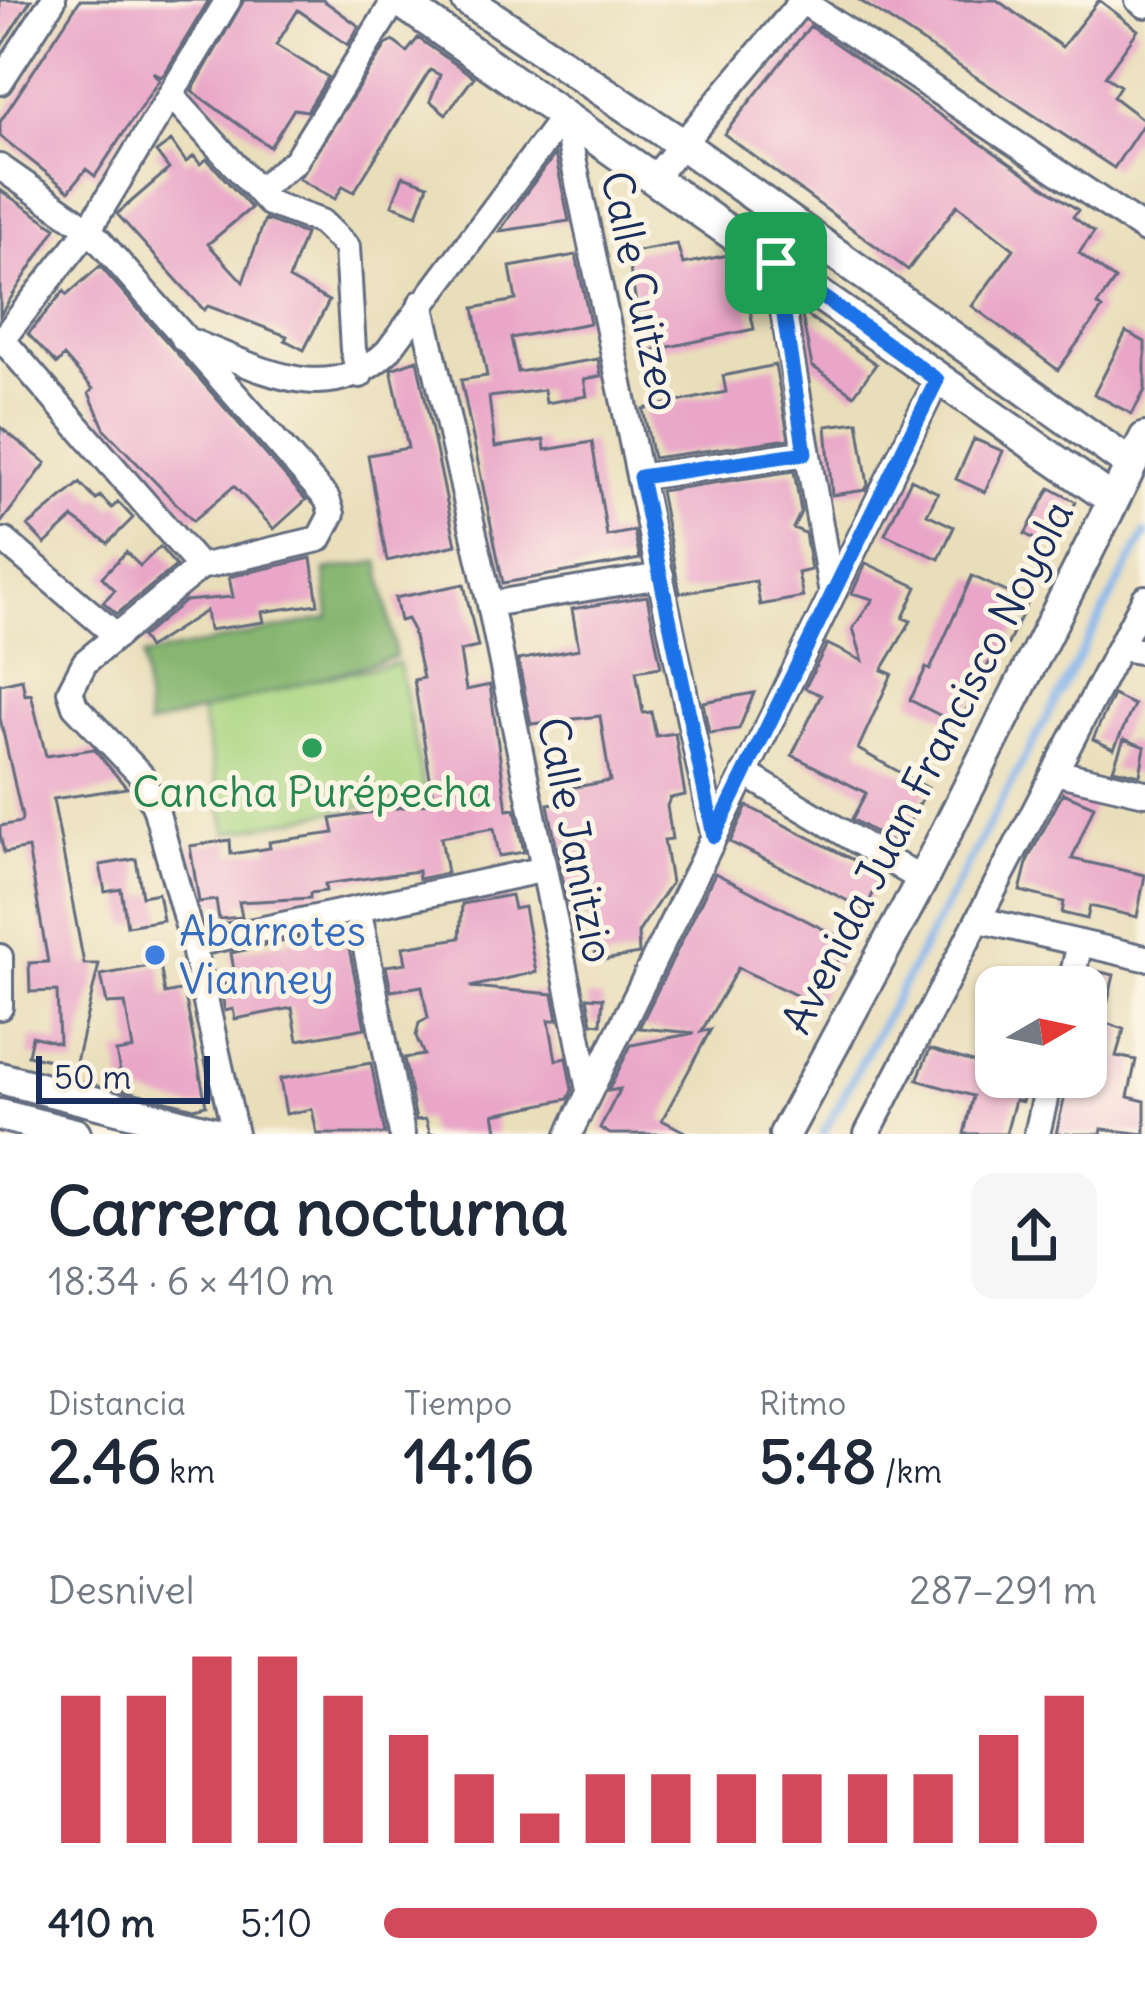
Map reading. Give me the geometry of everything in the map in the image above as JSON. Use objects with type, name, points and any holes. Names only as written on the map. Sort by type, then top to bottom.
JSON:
[{"type":"street","points":[[0,82],[53,0]]},
{"type":"street","points":[[200,567],[1,341],[89,229],[228,0]]},
{"type":"street","points":[[257,190],[286,172],[397,0],[937,380],[1131,473]]},
{"type":"street","points":[[467,0],[682,145],[1131,473]]},
{"type":"street","points":[[1138,0],[1145,5]]},
{"type":"street","points":[[653,178],[803,1],[1145,230]]},
{"type":"street","points":[[172,96],[269,203],[321,222],[347,247],[352,350],[360,375]]},
{"type":"street","points":[[182,338],[297,380],[318,384],[360,375],[388,351],[564,115]]},
{"type":"street","name":"Calle Cuitzeo","points":[[564,115],[714,836]]},
{"type":"street","points":[[0,167],[89,229],[327,499],[332,514],[319,539],[200,567],[85,662],[70,691],[75,706],[141,775],[156,810],[193,944],[235,1134]]},
{"type":"street","points":[[776,263],[832,594]]},
{"type":"street","name":"Calle Janitzio","points":[[421,303],[490,604],[589,1090]]},
{"type":"street","points":[[569,1134],[937,380]]},
{"type":"street","points":[[640,477],[805,453]]},
{"type":"street","name":"Avenida Juan Francisco Noyola","points":[[785,1134],[1131,473]]},
{"type":"street","points":[[5,541],[117,636]]},
{"type":"street","points":[[490,604],[661,576]]},
{"type":"street","points":[[867,1134],[1059,773],[1133,650],[1145,598]]},
{"type":"street","points":[[744,773],[922,880]]},
{"type":"street","points":[[1059,773],[1145,793]]},
{"type":"street","points":[[193,944],[541,870]]},
{"type":"street","points":[[359,912],[402,1134]]},
{"type":"street","points":[[980,920],[1145,958]]},
{"type":"street","points":[[1075,966],[1080,943]]},
{"type":"street","points":[[0,957],[0,1007]]},
{"type":"street","points":[[0,1078],[219,1134]]},
{"type":"street","points":[[1037,1134],[1045,1098]]},
{"type":"street","points":[[0,1115],[75,1134]]},
{"type":"green space","points":[[379,562],[396,657],[148,726],[143,656],[329,618],[325,570]]},
{"type":"green space","name":"Cancha Purépecha","points":[[399,663],[425,793],[227,833],[199,702]]},
{"type":"building","points":[[0,0],[31,0],[0,48]]},
{"type":"building","points":[[80,0],[209,0],[165,73],[161,77],[153,72],[159,80],[95,176],[86,169],[69,191],[0,136],[0,122]]},
{"type":"building","points":[[244,0],[323,0],[359,26],[348,45],[298,10],[276,45],[328,77],[307,111],[294,109],[270,147],[192,91]]},
{"type":"building","points":[[859,0],[997,0],[1062,47],[1099,0],[1138,30],[1105,76],[1120,86],[1113,97],[1145,121],[1114,168]]},
{"type":"building","points":[[810,26],[1078,210],[1073,217],[1094,232],[1079,253],[1115,280],[1097,305],[1102,309],[1058,370],[972,306],[1014,249],[957,205],[908,270],[724,134]]},
{"type":"building","points":[[418,38],[474,77],[446,114],[430,101],[440,75],[430,70],[354,192],[343,186],[335,199],[299,179],[386,45],[393,41],[407,52]]},
{"type":"building","points":[[171,141],[186,162],[194,156],[200,164],[207,159],[251,208],[208,244],[243,282],[265,219],[305,234],[289,279],[329,301],[304,350],[285,340],[287,336],[208,306],[204,310],[117,214],[169,169],[156,152]]},
{"type":"building","points":[[555,154],[569,221],[500,231],[523,197]]},
{"type":"building","points":[[403,176],[428,185],[417,215],[392,205]]},
{"type":"building","points":[[0,190],[56,228],[0,315]]},
{"type":"building","points":[[677,244],[683,264],[728,255],[740,263],[754,329],[645,352],[627,253]]},
{"type":"building","points":[[576,255],[590,323],[511,338],[518,372],[598,359],[601,376],[584,379],[587,396],[546,403],[544,390],[489,397],[495,447],[544,440],[545,450],[592,442],[607,536],[634,531],[640,559],[503,583],[461,380],[487,376],[474,308],[516,300],[510,267]]},
{"type":"building","points":[[100,266],[306,500],[274,529],[234,486],[193,521],[105,430],[89,393],[93,389],[64,356],[57,364],[28,334],[64,291],[67,295]]},
{"type":"building","points":[[801,311],[876,364],[854,395],[812,366]]},
{"type":"building","points":[[1126,332],[1145,342],[1145,390],[1132,414],[1094,394]]},
{"type":"building","points":[[417,360],[456,545],[387,561],[368,455],[408,448],[391,369]]},
{"type":"building","points":[[775,365],[789,439],[653,458],[643,409],[726,392],[723,376]]},
{"type":"building","points":[[858,422],[868,485],[865,490],[832,495],[826,426]]},
{"type":"building","points":[[0,427],[46,463],[0,524]]},
{"type":"building","points":[[974,439],[1003,451],[985,492],[956,479]]},
{"type":"building","points":[[794,471],[801,512],[793,528],[805,533],[811,570],[798,573],[803,597],[760,605],[756,581],[680,593],[660,491]]},
{"type":"building","points":[[911,479],[938,493],[927,514],[954,527],[939,559],[885,534]]},
{"type":"building","points":[[80,483],[96,500],[100,496],[112,508],[118,502],[133,518],[108,543],[73,518],[45,544],[28,526]]},
{"type":"building","points":[[1050,488],[1076,502],[1051,548],[1025,534]]},
{"type":"building","points":[[160,547],[176,566],[117,614],[103,602],[115,590],[102,577],[126,552],[140,566]]},
{"type":"building","points":[[311,558],[318,604],[262,612],[264,622],[209,630],[206,611],[148,648],[141,637],[185,601],[233,597],[229,577]]},
{"type":"building","points":[[866,563],[917,587],[903,618],[911,621],[882,670],[892,674],[858,749],[928,788],[897,845],[852,819],[866,793],[792,755],[821,695],[805,688],[827,644],[863,661],[853,628],[873,599],[852,593]]},
{"type":"building","points":[[972,576],[1028,602],[997,667],[989,663],[959,725],[910,700],[926,668],[930,670]]},
{"type":"building","points":[[464,584],[478,647],[460,651],[466,690],[490,685],[507,810],[515,809],[524,852],[499,856],[494,828],[441,837],[447,873],[419,879],[418,871],[325,884],[326,891],[310,893],[310,898],[239,902],[242,917],[219,919],[216,900],[199,902],[190,846],[230,840],[231,854],[270,848],[269,842],[334,833],[331,819],[434,802],[414,680],[423,678],[412,628],[407,619],[400,621],[395,598]]},
{"type":"building","points":[[647,596],[661,667],[636,671],[643,713],[651,712],[656,736],[675,733],[685,795],[670,798],[667,806],[672,839],[664,840],[671,883],[638,933],[639,954],[597,961],[585,898],[567,901],[548,804],[560,802],[558,790],[610,781],[600,716],[531,724],[518,660],[579,649],[572,609]]},
{"type":"building","points":[[22,679],[25,695],[31,694],[46,756],[94,749],[127,788],[53,799],[84,964],[99,964],[75,1066],[28,1055],[32,1036],[59,1043],[57,991],[30,992],[29,963],[48,962],[28,848],[4,853],[0,834],[0,826],[21,822],[22,817],[0,718],[0,684]]},
{"type":"building","points":[[754,693],[739,729],[709,733],[703,702]]},
{"type":"building","points":[[1113,695],[1134,705],[1114,749],[1093,739]]},
{"type":"building","points":[[1124,739],[1145,747],[1140,775],[1113,769]]},
{"type":"building","points":[[1063,793],[1094,806],[1072,859],[1145,875],[1137,917],[1090,906],[1087,919],[1062,913],[1064,902],[1020,891],[1028,859]]},
{"type":"building","points":[[747,806],[881,874],[866,910],[730,842]]},
{"type":"building","points":[[136,859],[142,896],[158,893],[163,920],[127,926],[121,889],[105,892],[100,865]]},
{"type":"building","points":[[715,873],[848,942],[815,1004],[738,968],[701,1032],[711,1029],[662,1120],[689,1134],[610,1134],[600,1128],[620,1089],[608,1091],[631,1045],[695,1033],[639,1028]]},
{"type":"building","points":[[511,895],[514,909],[524,907],[536,972],[470,987],[553,994],[558,1020],[549,1020],[556,1060],[566,1058],[572,1090],[568,1099],[494,1114],[498,1134],[430,1134],[426,1119],[416,1120],[404,1058],[424,1055],[416,1036],[419,1023],[428,1018],[422,986],[391,991],[386,966],[406,963],[403,947],[460,938],[462,904]]},
{"type":"building","points":[[345,928],[365,1028],[298,1040],[292,1008],[235,1019],[233,1009],[225,1011],[220,985],[236,982],[231,953]]},
{"type":"building","points":[[160,964],[165,994],[184,990],[206,1105],[194,1108],[124,1090],[116,1052],[133,1049],[125,1003],[107,1004],[101,975]]},
{"type":"building","points":[[1107,973],[1114,975],[1107,1005]]},
{"type":"building","points":[[587,997],[603,998],[601,1024],[592,1023]]},
{"type":"building","points":[[1107,1023],[1124,1029],[1116,1056],[1136,1060],[1128,1097],[1145,1101],[1145,1134],[1102,1129],[1101,1134],[1056,1134],[1064,1098],[1107,1098]]},
{"type":"building","points":[[930,1049],[975,1063],[975,1098],[1023,1098],[1022,1102],[1015,1100],[1006,1134],[964,1134],[973,1096],[917,1080]]},
{"type":"building","points":[[371,1063],[385,1134],[317,1134],[312,1109],[286,1114],[280,1079]]},
{"type":"waterway","points":[[823,1134],[1145,534]]},
{"type":"place","name":"Cancha Purépecha","points":[[312,748]]},
{"type":"place","name":"Abarrotes Vianney","points":[[155,955]]},
{"type":"route","points":[[776,263],[937,380],[714,836],[640,477],[805,453],[776,263]]}]
